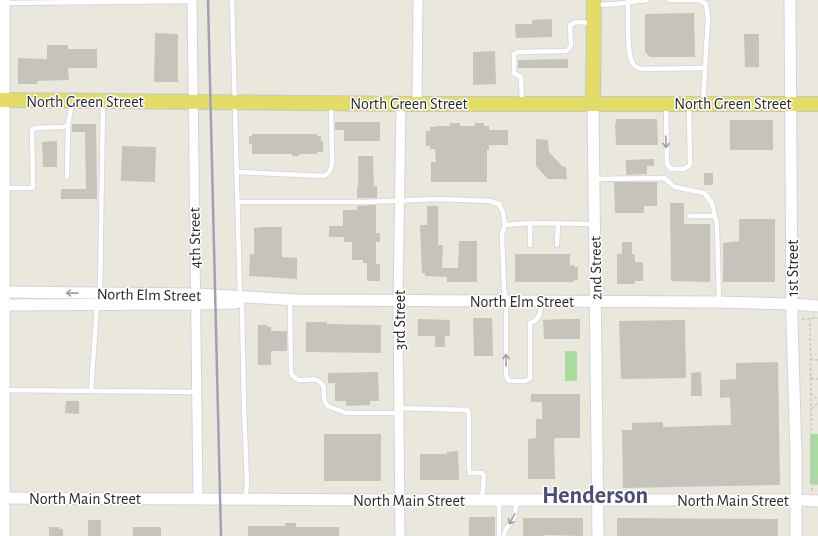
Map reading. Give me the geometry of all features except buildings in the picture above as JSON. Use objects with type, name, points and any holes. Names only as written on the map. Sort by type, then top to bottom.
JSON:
[{"type":"main road","name":"2nd Street","points":[[593,104],[594,2]]},
{"type":"main road","name":"North Green Street","points":[[2,100],[401,104],[818,104]]},
{"type":"street","name":"4th Street","points":[[192,0],[198,499]]},
{"type":"street","points":[[417,104],[418,0]]},
{"type":"street","name":"1st Street","points":[[790,0],[792,304],[796,456],[796,536]]},
{"type":"street","points":[[4,1],[2,19],[4,188],[2,201],[2,498],[4,536]]},
{"type":"street","name":"3rd Street","points":[[400,536],[398,302],[401,104]]},
{"type":"street","name":"2nd Street","points":[[593,104],[598,536]]},
{"type":"street","name":"North Elm Street","points":[[2,292],[100,294],[241,300],[398,302],[718,302],[818,306]]},
{"type":"street","name":"North Elm Street","points":[[2,305],[96,305],[195,299]]},
{"type":"street","name":"North Main Street","points":[[2,498],[818,501]]},
{"type":"lane","points":[[4,1],[192,0]]},
{"type":"lane","points":[[232,0],[247,484],[245,499]]},
{"type":"lane","points":[[594,2],[628,2],[647,0]]},
{"type":"lane","points":[[669,0],[699,0],[706,4],[708,18],[703,104]]},
{"type":"lane","points":[[628,2],[630,54],[636,67],[642,70],[705,68]]},
{"type":"lane","points":[[522,104],[521,78],[514,73],[514,54],[518,52],[566,51],[571,46],[570,25],[576,22],[594,23]]},
{"type":"lane","points":[[67,177],[68,125],[72,101]]},
{"type":"lane","points":[[100,294],[104,101]]},
{"type":"lane","points":[[237,172],[324,176],[331,169],[332,163],[331,103]]},
{"type":"lane","points":[[666,104],[667,164],[671,169],[684,169],[690,165],[689,103]]},
{"type":"lane","points":[[4,188],[33,187],[32,130],[35,128],[63,127],[68,125]]},
{"type":"lane","points":[[594,179],[664,178],[675,187],[704,193],[712,204],[716,216],[718,302]]},
{"type":"lane","points":[[238,202],[366,202],[439,199],[490,201],[500,204],[505,225],[502,235],[504,290],[506,301],[506,375],[509,381],[526,381],[530,378],[530,323],[539,318],[542,301]]},
{"type":"lane","points":[[690,216],[716,216]]},
{"type":"lane","points":[[505,225],[530,223],[595,224]]},
{"type":"lane","points":[[530,223],[530,245]]},
{"type":"lane","points":[[557,245],[558,223]]},
{"type":"lane","points":[[294,300],[292,373],[294,378],[299,380],[317,380],[321,382],[324,388],[324,398],[328,406],[346,413],[399,410],[467,410],[469,414],[469,470],[470,473],[482,473],[484,475],[482,500]]},
{"type":"lane","points":[[92,391],[96,305]]},
{"type":"lane","points":[[3,392],[196,392]]},
{"type":"lane","points":[[498,536],[499,500]]},
{"type":"lane","points":[[504,536],[505,531],[514,518],[517,500]]},
{"type":"path","points":[[812,483],[810,318],[818,318]]},
{"type":"path","points":[[810,359],[818,360]]},
{"type":"path","points":[[811,378],[818,379]]},
{"type":"path","points":[[811,393],[818,402],[811,409]]},
{"type":"path","points":[[812,483],[818,478]]},
{"type":"path","points":[[812,483],[818,484]]},
{"type":"green space","points":[[565,351],[577,351],[577,381],[565,381]]},
{"type":"green space","points":[[810,434],[818,434],[818,485],[810,484]]},
{"type":"railway","points":[[208,0],[221,536]]},
{"type":"district","name":"Henderson","points":[[595,495]]}]
